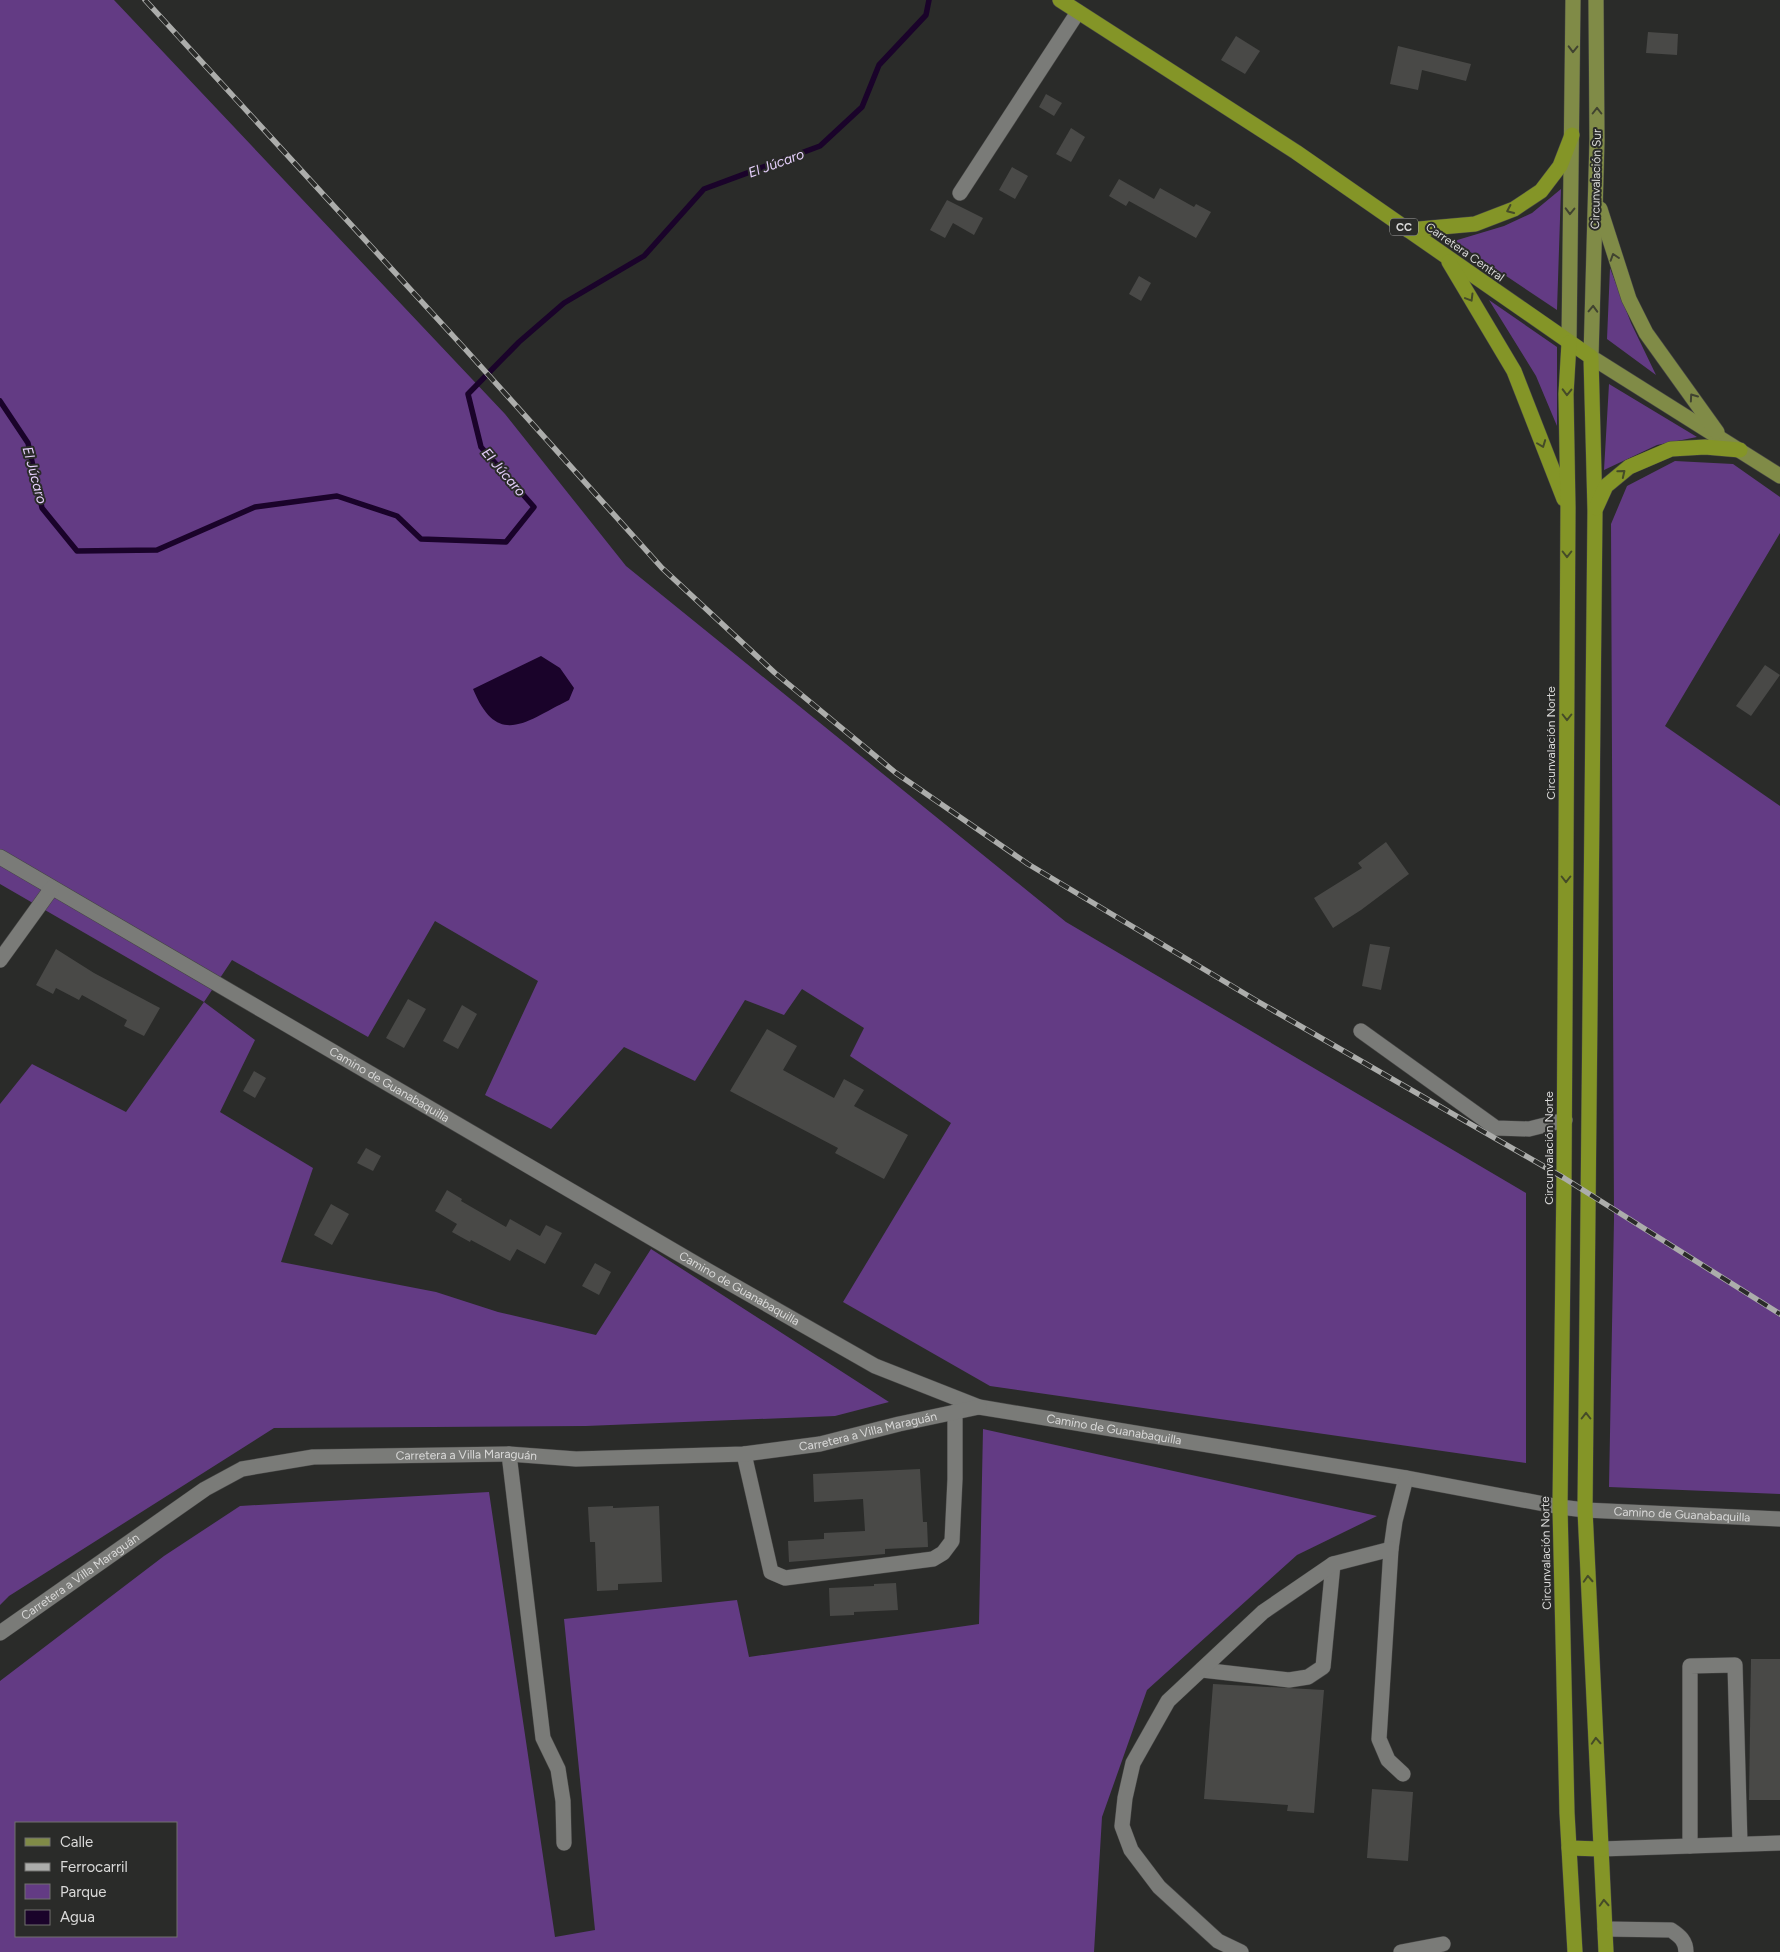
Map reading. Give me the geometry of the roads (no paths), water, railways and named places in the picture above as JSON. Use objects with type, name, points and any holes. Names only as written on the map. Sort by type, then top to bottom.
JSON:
[{"type":"highway","name":"Carretera Central","points":[[1060,0],[1296,152],[1591,358]]},
{"type":"highway","points":[[1408,230],[1474,224],[1514,210],[1541,191],[1560,166],[1572,134]]},
{"type":"highway","points":[[1445,257],[1514,371],[1568,508]]},
{"type":"highway","name":"Circunvalación Norte","points":[[1568,343],[1566,394],[1568,508],[1565,1120],[1560,1507],[1569,1848],[1575,1952]]},
{"type":"highway","points":[[1591,358],[1595,511],[1585,1510],[1606,1952]]},
{"type":"highway","points":[[1595,511],[1606,486],[1613,479],[1629,467],[1671,449],[1705,447],[1740,450]]},
{"type":"highway","points":[[1569,1848],[1601,1849]]},
{"type":"main road","name":"Circunvalación Sur","points":[[1568,343],[1573,0]]},
{"type":"main road","name":"Circunvalación Sur","points":[[1591,358],[1596,196],[1596,0]]},
{"type":"main road","points":[[1596,196],[1629,300],[1646,333],[1720,438]]},
{"type":"main road","name":"Carretera Central","points":[[1591,358],[1780,476]]},
{"type":"street","points":[[960,193],[1078,12]]},
{"type":"street","name":"Camino de Guanabaquilla","points":[[0,857],[698,1265],[875,1366],[979,1407],[1406,1478],[1560,1507],[1585,1510],[1780,1519]]},
{"type":"street","points":[[0,960],[52,888]]},
{"type":"street","points":[[1361,1030],[1496,1128],[1529,1129],[1565,1120]]},
{"type":"street","name":"Carretera a Villa Maraguán","points":[[0,1633],[205,1489],[242,1469],[313,1457],[509,1454],[576,1460],[744,1454],[820,1444],[899,1424],[979,1407]]},
{"type":"street","points":[[744,1454],[771,1572],[785,1578],[932,1558],[943,1553],[952,1541],[955,1480],[955,1412]]},
{"type":"street","points":[[509,1454],[543,1738],[558,1769],[563,1801],[564,1842]]},
{"type":"street","points":[[1403,1774],[1388,1760],[1379,1739],[1391,1549],[1395,1521],[1406,1478]]},
{"type":"street","points":[[1241,1952],[1218,1941],[1159,1888],[1132,1850],[1122,1826],[1125,1798],[1133,1763],[1168,1702],[1263,1612],[1333,1564],[1391,1549]]},
{"type":"street","points":[[1202,1670],[1289,1680],[1308,1677],[1323,1668],[1333,1564]]},
{"type":"street","points":[[1690,1846],[1690,1666],[1735,1665],[1740,1844]]},
{"type":"street","points":[[1601,1849],[1780,1843]]},
{"type":"street","points":[[1605,1929],[1671,1930],[1680,1935],[1686,1944],[1686,1952]]},
{"type":"street","points":[[1401,1952],[1443,1944]]},
{"type":"water","points":[[541,656],[560,668],[574,688],[569,700],[526,722],[514,725],[503,724],[492,719],[483,708],[473,689]]},
{"type":"waterway","name":"El Júcaro","points":[[0,401],[28,443],[42,508],[77,551],[157,550],[255,507],[337,496],[397,516],[421,539],[506,542],[534,507],[481,447],[468,394],[519,342],[564,303],[644,256],[704,189],[820,146],[862,107],[879,65],[926,15],[929,0]]},
{"type":"railway","points":[[145,0],[466,350],[662,568],[775,673],[896,773],[1028,864],[1257,1001],[1564,1178],[1780,1314]]}]
